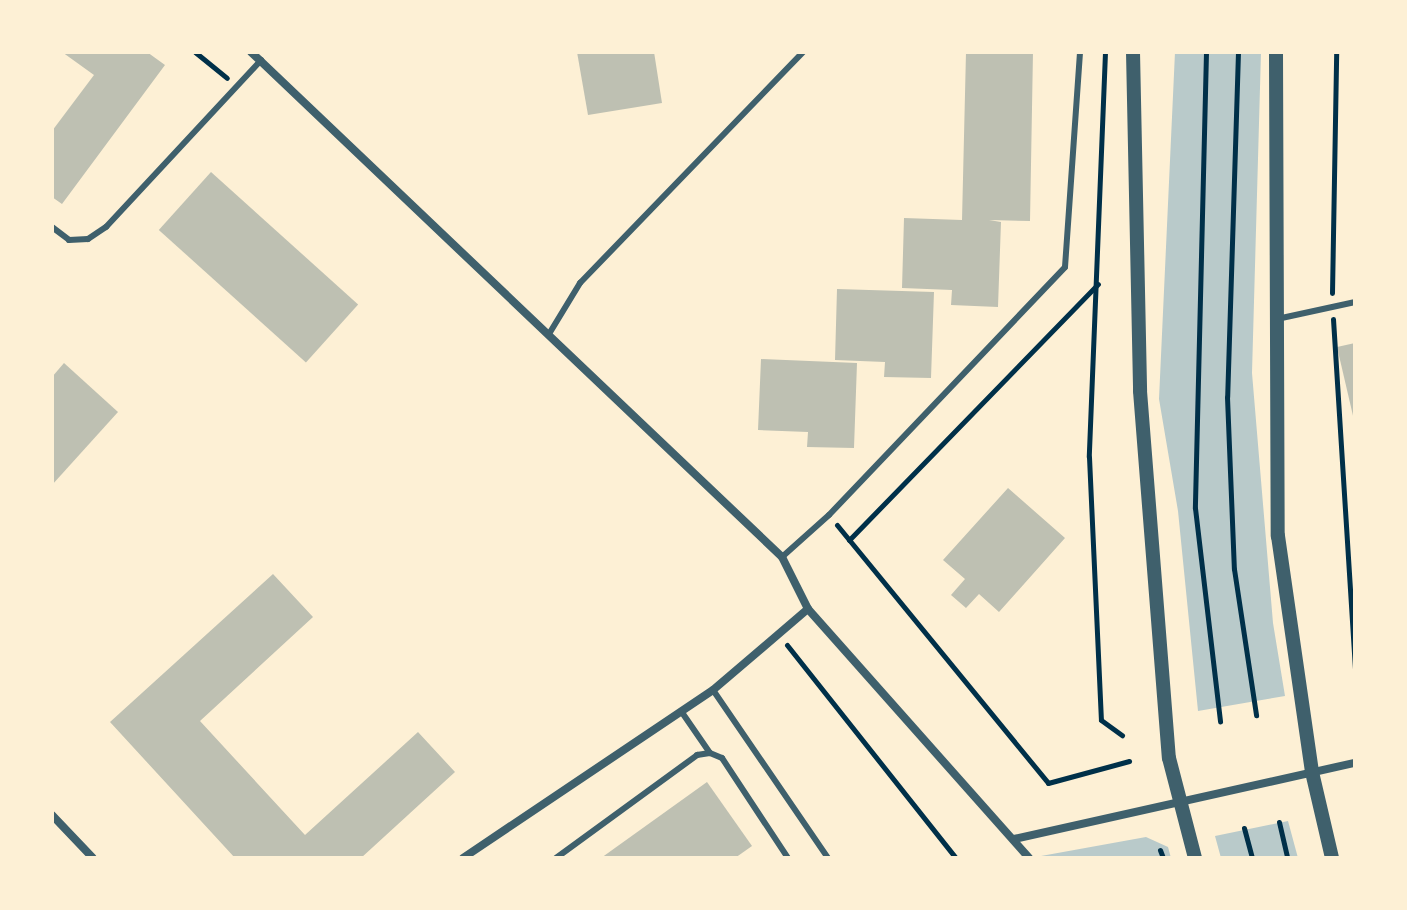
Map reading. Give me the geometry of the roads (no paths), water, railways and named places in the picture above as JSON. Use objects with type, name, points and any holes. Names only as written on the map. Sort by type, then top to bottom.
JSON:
[{"type":"street","points":[[251,52],[782,557],[808,609],[1029,858]]},
{"type":"street","points":[[1133,52],[1140,391],[1169,758],[1195,858]]},
{"type":"street","points":[[1276,52],[1273,319],[1278,536],[1312,772],[1332,858]]},
{"type":"street","points":[[463,858],[713,690],[808,609]]},
{"type":"street","points":[[1014,839],[1355,763]]},
{"type":"street","points":[[52,815],[93,858]]},
{"type":"lane","points":[[549,334],[580,283],[803,52]]},
{"type":"lane","points":[[782,557],[829,515],[1065,267],[1080,52]]},
{"type":"lane","points":[[52,227],[69,240],[88,239],[106,227],[261,60]]},
{"type":"lane","points":[[1273,319],[1355,302]]},
{"type":"lane","points":[[713,690],[828,858]]},
{"type":"lane","points":[[681,711],[710,753]]},
{"type":"lane","points":[[556,858],[697,755],[710,753],[722,758],[787,858]]}]
